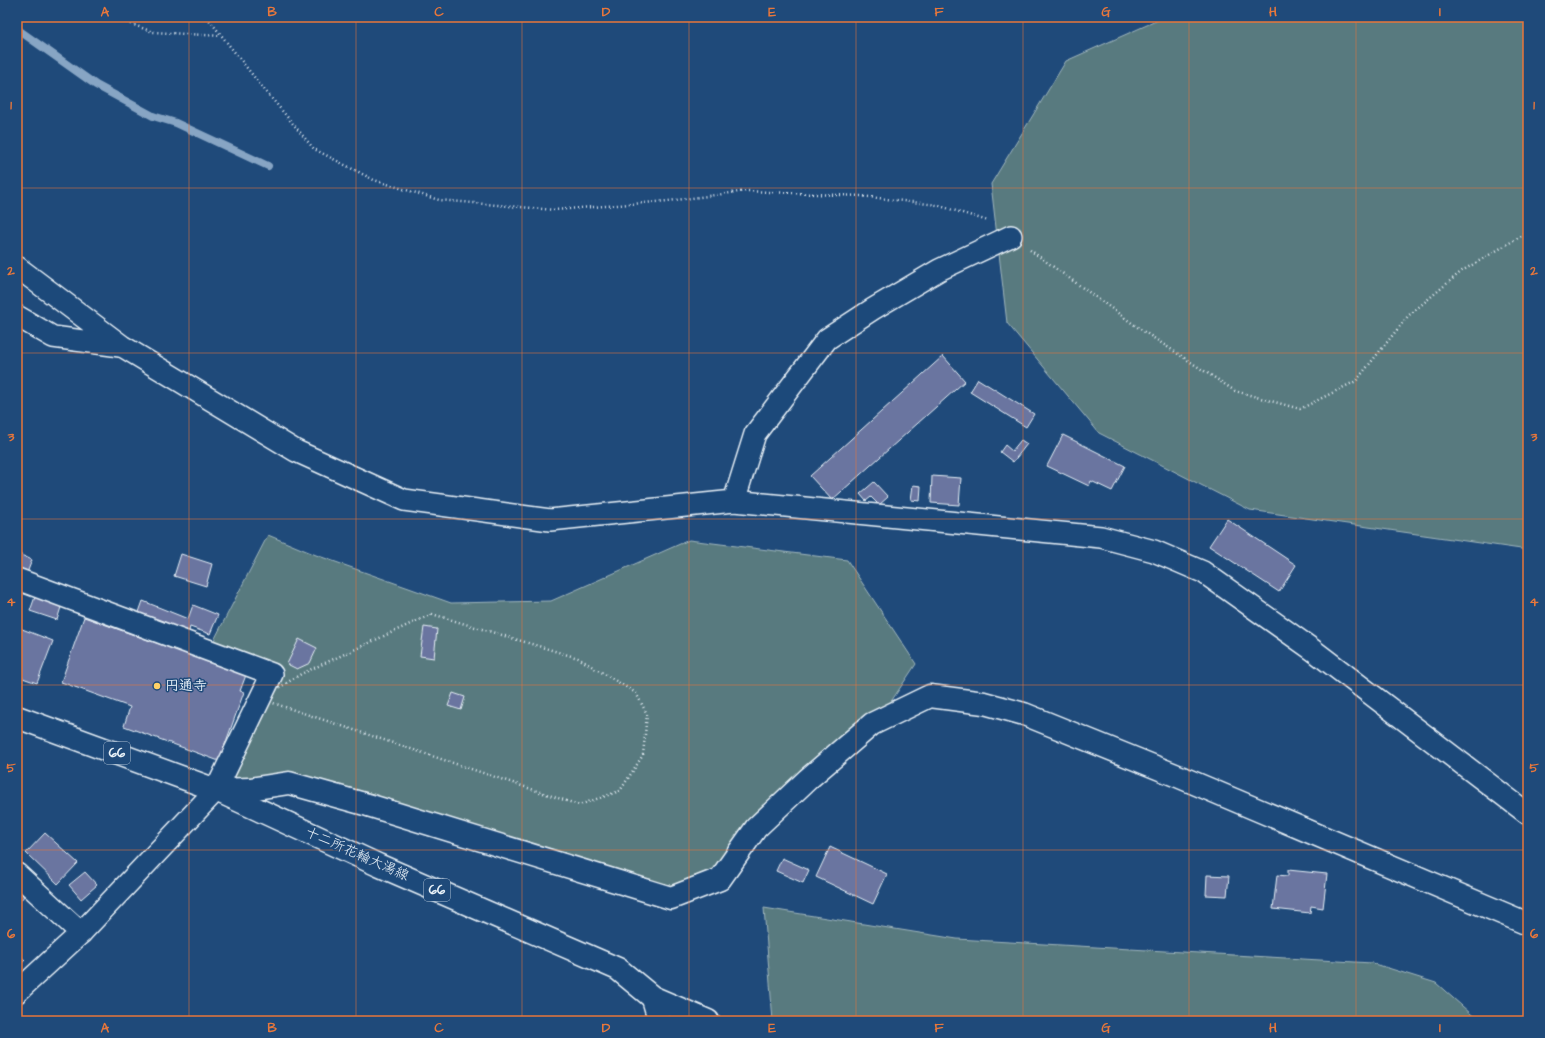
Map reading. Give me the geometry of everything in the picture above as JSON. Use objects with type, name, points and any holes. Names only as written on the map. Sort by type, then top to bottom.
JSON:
[{"type":"street","points":[[734,501],[755,434],[827,339],[873,309],[939,270],[1011,236]]},
{"type":"street","points":[[17,267],[122,346],[296,451],[404,500],[550,520],[734,501],[1101,537],[1154,552],[1202,572],[1312,650],[1528,814]]},
{"type":"street","points":[[17,316],[53,337],[122,346]]},
{"type":"street","points":[[17,580],[272,674],[216,790],[81,933],[17,992]]},
{"type":"street","points":[[216,790],[250,789],[289,783],[368,805],[671,898],[720,879],[756,828],[808,779],[872,724],[930,696],[984,703],[1024,714],[1187,780],[1528,924]]},
{"type":"street","name":"十二所花輪大湯線","points":[[17,717],[216,790],[378,865],[618,970],[652,997],[708,1021]]},
{"type":"street","points":[[17,874],[81,933]]},
{"type":"street","points":[[652,997],[659,1021]]},
{"type":"path","points":[[112,17],[153,32],[221,36]]},
{"type":"path","points":[[207,17],[258,82],[314,149],[374,180],[439,200],[555,210],[668,201],[748,191],[861,196],[937,205],[992,222],[1143,331],[1235,391],[1300,409],[1356,381],[1408,316],[1462,271],[1528,232]]},
{"type":"path","points":[[432,614],[578,658],[636,693],[647,714],[643,755],[620,791],[579,805],[261,699],[301,674],[432,614]]},
{"type":"green space","points":[[1165,17],[1528,17],[1528,550],[1250,510],[1099,433],[1007,323],[991,184],[1066,61]]},
{"type":"green space","points":[[268,535],[316,555],[451,603],[551,601],[689,540],[847,560],[916,664],[878,721],[720,879],[671,898],[289,783],[216,790],[280,672],[209,650]]},
{"type":"green space","points":[[764,908],[957,939],[1372,963],[1436,983],[1479,1021],[773,1021]]},
{"type":"building","points":[[943,356],[965,381],[832,500],[810,476]]},
{"type":"building","points":[[978,379],[1034,414],[1026,427],[970,392]]},
{"type":"building","points":[[1063,435],[1125,466],[1112,491],[1091,481],[1089,486],[1047,466]]},
{"type":"building","points":[[1021,440],[1027,444],[1013,462],[1000,452],[1005,445],[1012,451]]},
{"type":"building","points":[[932,476],[961,478],[959,505],[931,503]]},
{"type":"building","points":[[874,482],[888,497],[879,505],[871,497],[866,501],[860,494]]},
{"type":"building","points":[[913,485],[921,486],[920,501],[911,500]]},
{"type":"building","points":[[1227,519],[1296,565],[1279,592],[1209,546]]},
{"type":"building","points":[[17,553],[32,560],[27,573],[17,569]]},
{"type":"building","points":[[181,554],[212,564],[206,586],[174,576]]},
{"type":"building","points":[[36,594],[62,604],[57,620],[30,611]]},
{"type":"building","points":[[143,601],[188,619],[193,605],[218,615],[210,634],[190,627],[188,634],[138,615]]},
{"type":"building","name":"円通寺","points":[[84,617],[246,675],[240,691],[244,692],[219,761],[124,726],[130,707],[61,682]]},
{"type":"building","points":[[17,627],[53,641],[37,683],[17,676]]},
{"type":"building","points":[[424,627],[437,629],[434,658],[420,656]]},
{"type":"building","points":[[299,639],[317,648],[310,663],[297,669],[287,664]]},
{"type":"building","points":[[453,693],[465,697],[461,710],[448,706]]},
{"type":"building","points":[[45,833],[78,863],[58,884],[26,853]]},
{"type":"building","points":[[830,847],[887,874],[873,904],[816,877]]},
{"type":"building","points":[[782,858],[809,870],[803,883],[776,871]]},
{"type":"building","points":[[1288,870],[1327,874],[1323,908],[1311,906],[1310,913],[1273,909],[1277,875],[1288,876]]},
{"type":"building","points":[[85,872],[97,885],[81,899],[69,885]]},
{"type":"building","points":[[1207,875],[1229,876],[1227,896],[1206,895]]},
{"type":"building","points":[[17,883],[27,893],[17,904]]},
{"type":"building","points":[[17,953],[25,960],[17,968]]},
{"type":"waterway","points":[[17,29],[96,85],[153,116],[176,123],[268,166]]},
{"type":"place","name":"円通寺","points":[[157,686]]}]
